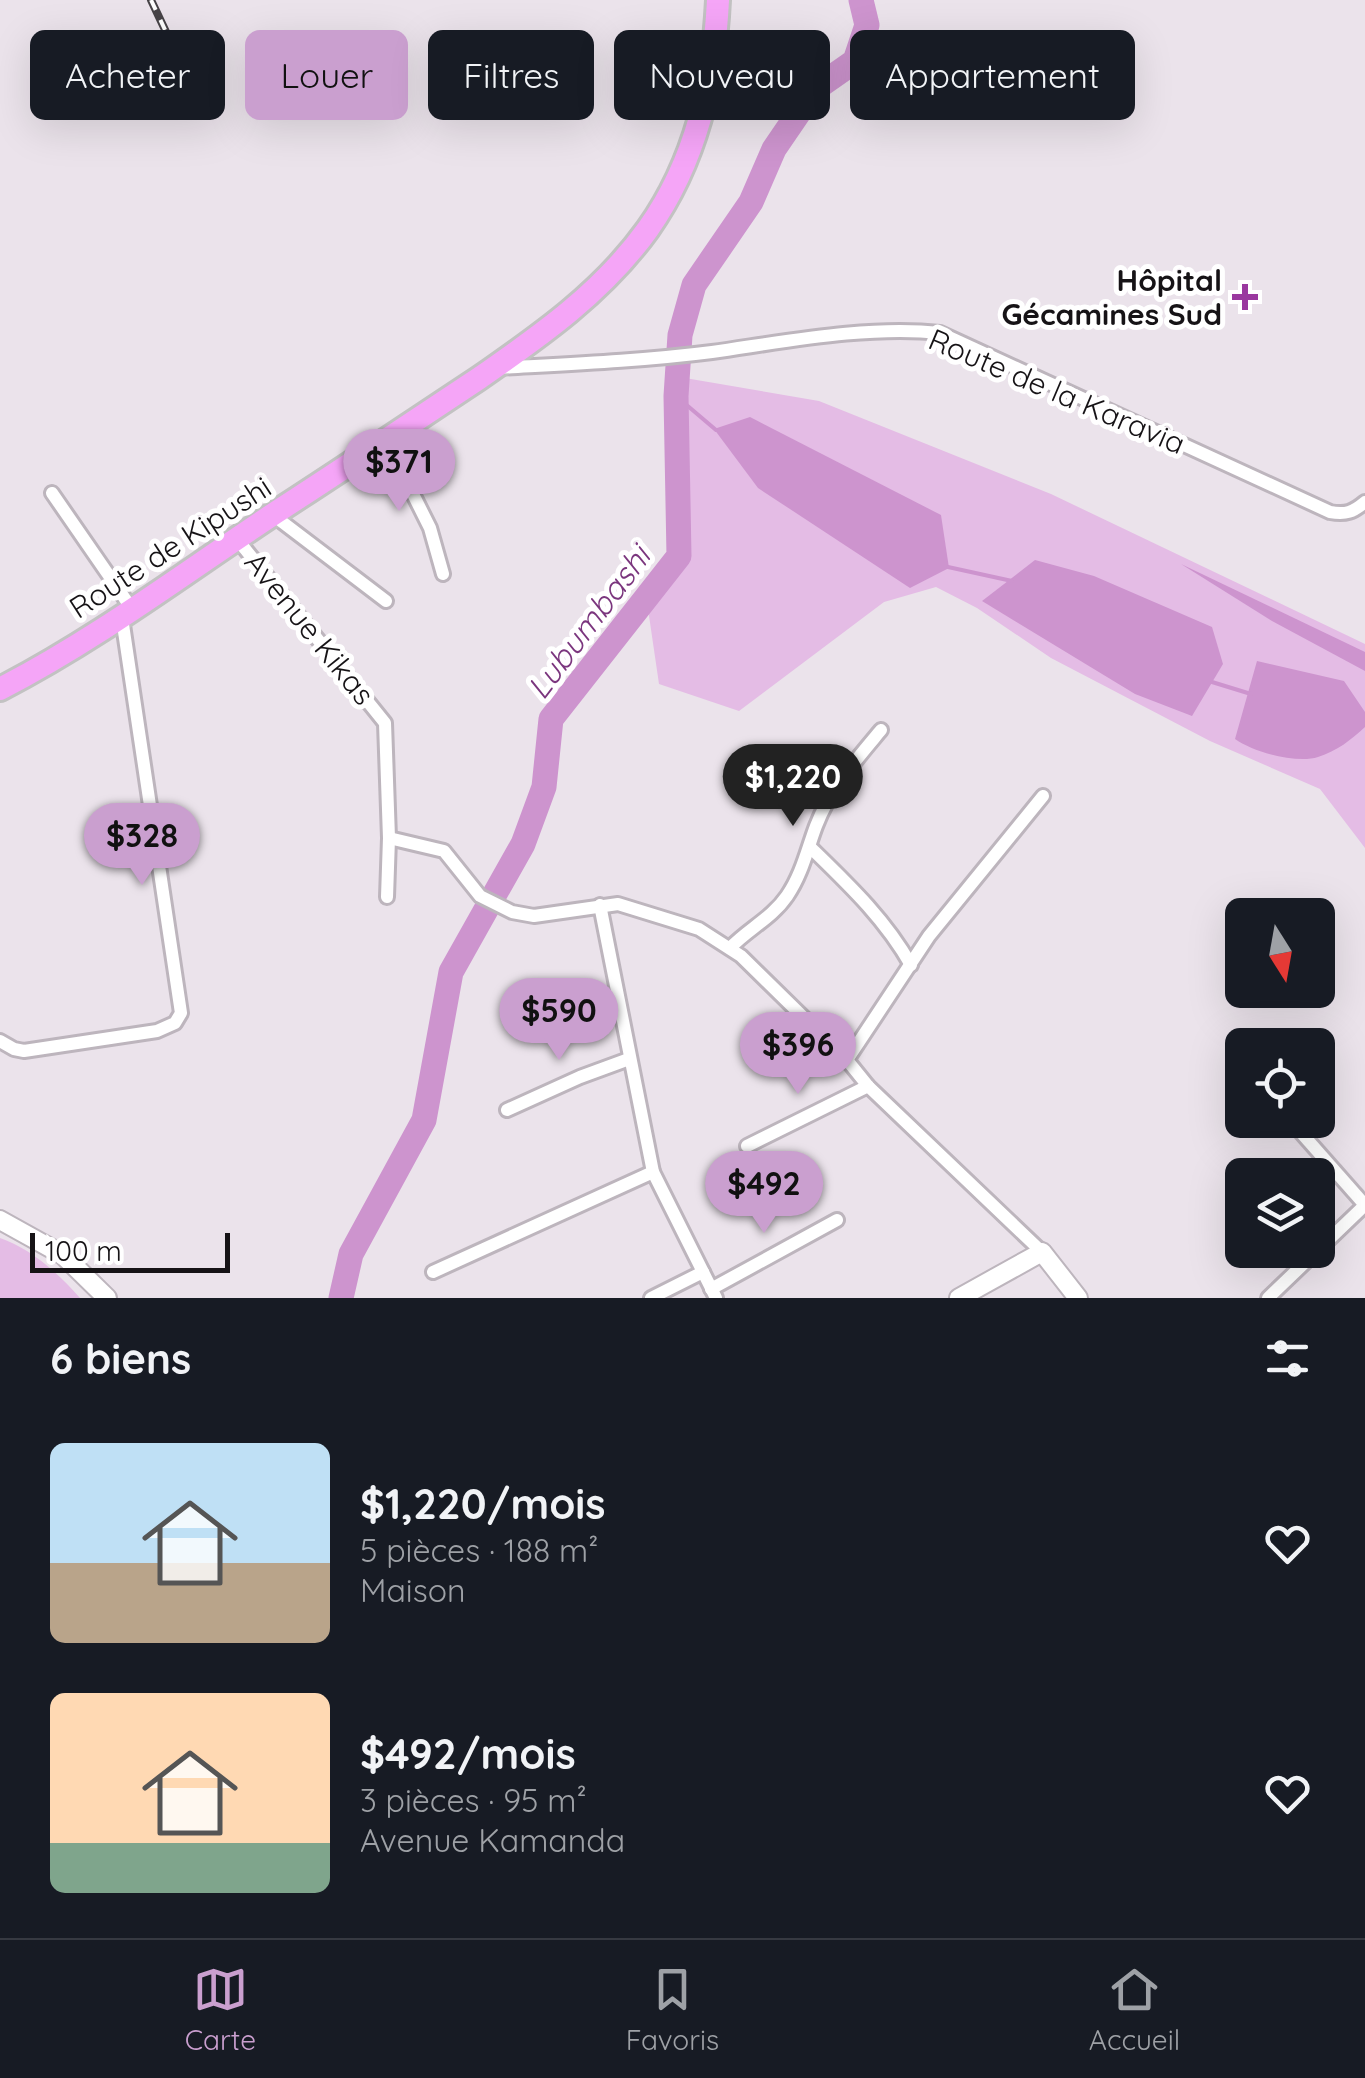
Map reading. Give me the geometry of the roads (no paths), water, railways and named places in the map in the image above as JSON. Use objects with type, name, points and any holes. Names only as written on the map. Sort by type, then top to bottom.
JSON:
[{"type":"highway","name":"Route de Kipushi","points":[[0,689],[127,614],[387,442],[583,300],[618,266],[651,224],[681,169],[700,121],[713,66],[718,0]]},
{"type":"street","name":"Route de la Karavia","points":[[494,368],[656,358],[865,334],[940,333],[1330,512],[1354,511],[1365,502]]},
{"type":"street","points":[[387,442],[430,528],[443,574]]},
{"type":"street","points":[[0,1041],[24,1050],[157,1031],[175,1023],[181,1013],[127,614],[52,493]]},
{"type":"street","points":[[272,515],[386,601]]},
{"type":"street","name":"Avenue Kikas","points":[[237,539],[382,717],[386,732],[389,838],[387,897]]},
{"type":"street","points":[[730,948],[750,927],[776,910],[797,879],[815,828],[844,773],[881,730]]},
{"type":"street","points":[[847,1060],[929,936],[1042,796]]},
{"type":"street","points":[[389,838],[444,852],[480,896],[505,910],[534,916],[618,904],[699,928],[730,948],[1042,1252],[1078,1298]]},
{"type":"street","points":[[811,848],[870,906],[911,965]]},
{"type":"street","points":[[600,906],[653,1172],[714,1293],[838,1220]]},
{"type":"street","points":[[508,1110],[629,1059]]},
{"type":"street","points":[[747,1146],[868,1086]]},
{"type":"street","points":[[1268,1298],[1365,1205],[1306,1138]]},
{"type":"street","points":[[433,1272],[653,1172]]},
{"type":"street","points":[[0,1220],[62,1255],[108,1298]]},
{"type":"street","points":[[958,1298],[1042,1252]]},
{"type":"street","points":[[650,1298],[702,1272]]},
{"type":"waterway","name":"Lubumbashi","points":[[341,1298],[351,1254],[424,1120],[451,972],[523,844],[544,787],[551,719],[679,556],[676,396],[680,335],[694,285],[751,202],[774,149],[815,89],[855,61],[867,25],[861,0]]},
{"type":"waterway","points":[[676,396],[716,430]]},
{"type":"waterway","points":[[948,567],[1012,581]]},
{"type":"waterway","points":[[1212,682],[1251,694]]},
{"type":"railway","points":[[151,0],[165,30]]},
{"type":"place","name":"Hôpital Gécamines Sud","points":[[1245,297]]}]
